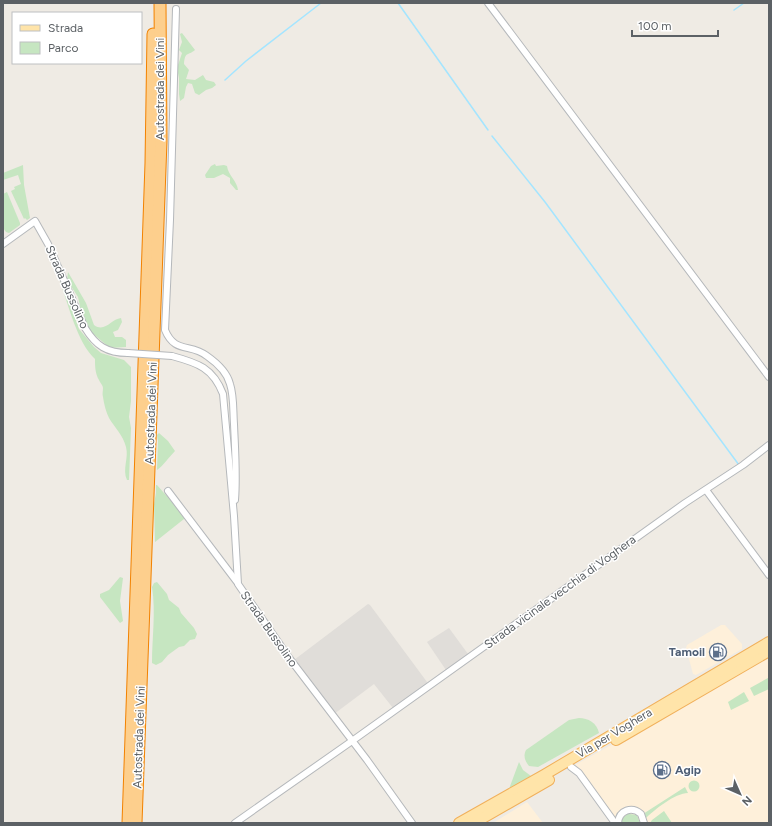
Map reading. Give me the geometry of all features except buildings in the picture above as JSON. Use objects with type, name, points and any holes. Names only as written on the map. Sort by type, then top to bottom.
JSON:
[{"type":"highway","name":"Autostrada dei Vini","points":[[128,823],[151,162],[152,3]]},
{"type":"highway","name":"Autostrada dei Vini","points":[[136,823],[161,141],[160,3]]},
{"type":"main road","name":"Via per Voghera","points":[[459,823],[544,775],[769,642]]},
{"type":"main road","name":"Via per Voghera","points":[[474,823],[769,651]]},
{"type":"street","points":[[488,3],[769,377]]},
{"type":"street","points":[[176,9],[170,220],[165,330],[168,339],[176,345],[200,352],[214,362],[223,371],[230,384],[236,461],[234,516]]},
{"type":"street","name":"Strada Bussolino","points":[[3,244],[35,220],[48,244],[84,328],[91,338],[108,351],[128,354],[172,356],[199,364],[207,369],[217,380],[224,394],[238,584],[290,659],[412,823]]},
{"type":"street","name":"Strada vicinale vecchia di Voghera","points":[[235,823],[684,503],[743,465],[769,445]]},
{"type":"street","points":[[706,490],[769,575]]},
{"type":"street","points":[[168,491],[238,584]]},
{"type":"street","points":[[571,767],[579,773],[617,823]]},
{"type":"street","points":[[617,823],[618,818],[622,813],[628,810],[633,810],[641,814],[644,823]]},
{"type":"shaded area","points":[[368,604],[427,684],[393,708],[374,684],[334,714],[294,660]]},
{"type":"shaded area","points":[[721,625],[725,625],[742,644],[742,649],[696,675],[693,674],[686,648],[687,645]]},
{"type":"shaded area","points":[[449,628],[468,654],[446,670],[427,642]]},
{"type":"shaded area","points":[[769,658],[769,823],[617,823],[575,765]]},
{"type":"shaded area","points":[[527,802],[543,823],[493,823]]},
{"type":"green space","points":[[182,33],[195,50],[187,54],[185,57],[184,64],[189,70],[186,79],[195,80],[203,75],[206,80],[214,82],[216,85],[199,95],[195,93],[192,84],[188,83],[184,98],[180,101],[177,68],[182,53],[179,50],[182,42],[180,34]]},
{"type":"green space","points":[[215,164],[216,166],[227,166],[238,190],[236,190],[230,183],[230,178],[223,174],[214,178],[206,178],[205,175],[211,166]]},
{"type":"green space","points":[[23,165],[24,185],[30,218],[27,220],[25,218],[24,219],[11,191],[15,189],[14,187],[21,184],[18,175],[3,180],[3,173]]},
{"type":"green space","points":[[7,192],[20,223],[20,225],[9,233],[3,228],[3,194]]},
{"type":"green space","points":[[68,272],[86,303],[94,325],[98,327],[105,327],[121,318],[122,322],[118,330],[113,332],[115,337],[122,337],[126,340],[126,347],[110,348],[91,332],[83,320],[78,297],[67,280]]},
{"type":"green space","points":[[60,282],[67,294],[79,329],[94,347],[101,353],[124,360],[131,367],[129,480],[127,480],[125,472],[127,451],[125,443],[108,416],[105,408],[103,387],[96,372],[95,359],[83,343],[78,333]]},
{"type":"green space","points":[[159,433],[168,441],[175,451],[157,470],[157,435]]},
{"type":"green space","points":[[156,485],[185,517],[155,542],[154,504]]},
{"type":"green space","points":[[120,577],[123,578],[120,601],[123,621],[120,623],[100,597],[100,594],[109,590]]},
{"type":"green space","points":[[157,582],[167,594],[169,600],[179,608],[181,613],[194,628],[197,634],[195,639],[190,640],[184,646],[179,647],[168,655],[162,662],[156,665],[152,663],[154,615],[152,587],[154,583]]},
{"type":"green space","points":[[768,678],[769,689],[754,696],[750,688]]},
{"type":"green space","points":[[744,692],[749,701],[731,710],[728,702]]},
{"type":"green space","points":[[579,718],[592,722],[598,729],[599,733],[538,767],[529,766],[525,758],[526,750],[569,720]]},
{"type":"green space","points":[[519,762],[523,770],[531,776],[509,789]]},
{"type":"green space","points":[[694,780],[698,782],[700,786],[698,790],[694,792],[690,790],[688,786],[690,782]]},
{"type":"green space","points":[[685,787],[688,793],[671,799],[645,819],[643,814]]},
{"type":"green space","points":[[664,811],[672,823],[650,823],[652,820]]},
{"type":"green space","points":[[627,814],[637,815],[640,823],[622,823],[622,819]]},
{"type":"waterway","points":[[225,80],[246,61],[321,3]]},
{"type":"waterway","points":[[398,3],[488,130]]},
{"type":"waterway","points":[[734,10],[744,3]]},
{"type":"waterway","points":[[492,136],[545,202],[739,465]]},
{"type":"place","name":"Tamoil","points":[[718,652]]},
{"type":"place","name":"Agip","points":[[662,770]]}]
